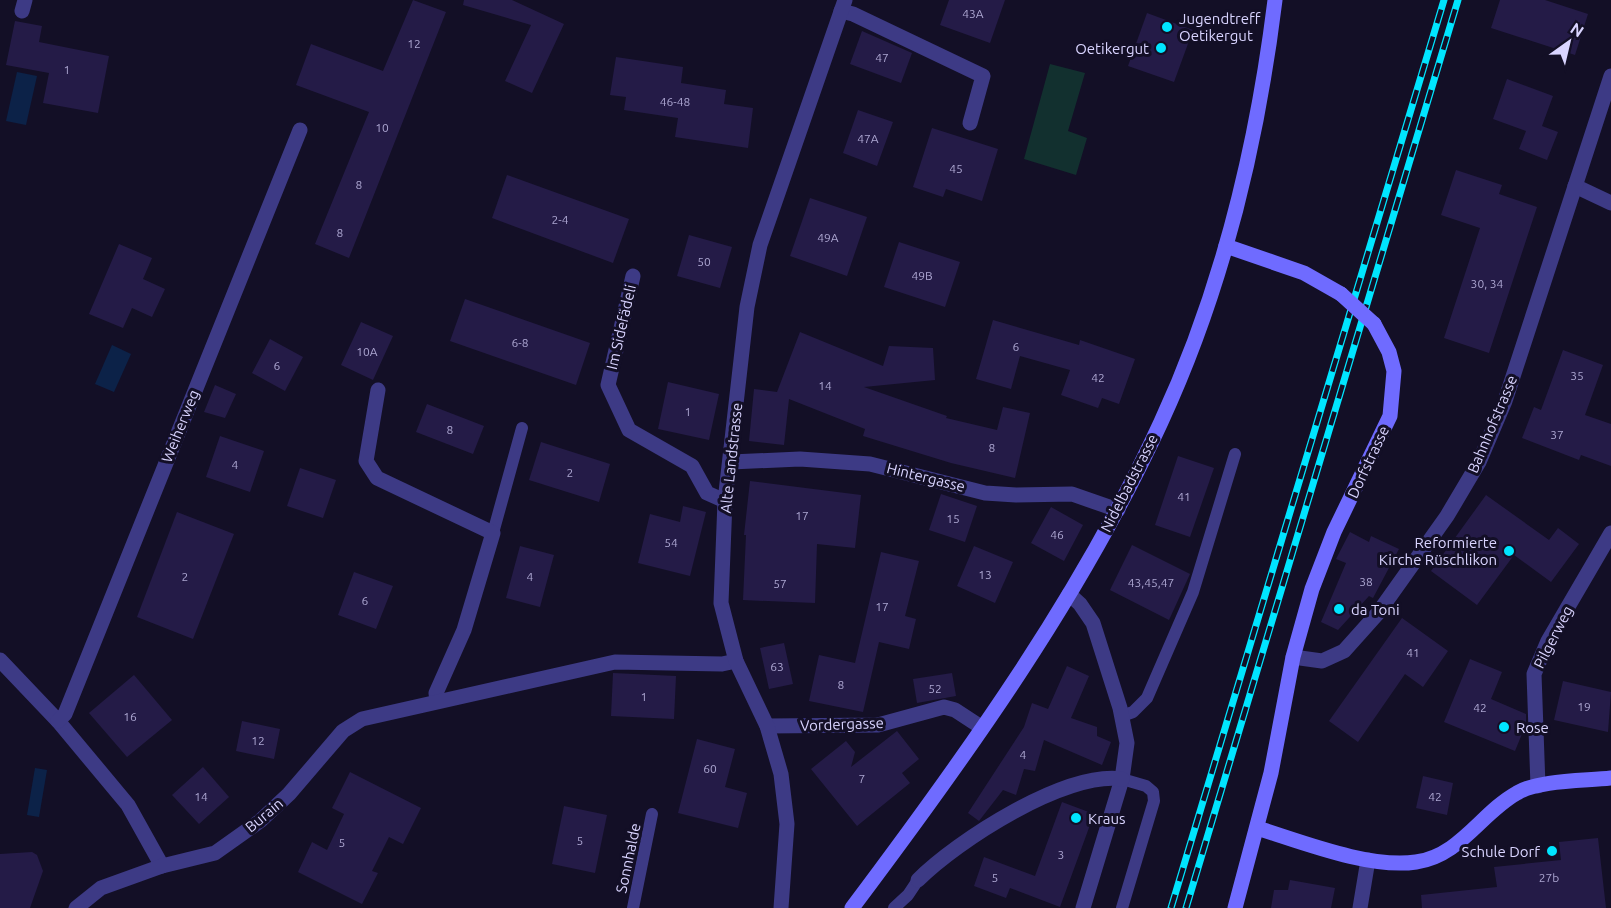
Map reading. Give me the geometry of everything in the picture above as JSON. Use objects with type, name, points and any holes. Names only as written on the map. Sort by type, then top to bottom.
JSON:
[{"type":"street","name":"Nidelbadstrasse","points":[[852,908],[931,802],[1069,594],[1118,510],[1162,421],[1199,327],[1227,246],[1258,119],[1275,0]]},
{"type":"street","name":"Alte Landstrasse","points":[[781,908],[787,824],[782,774],[766,726],[736,661],[721,603],[725,501],[747,307],[760,245],[843,6],[853,14],[983,76],[970,123]]},
{"type":"street","name":"Bahnhofstrasse","points":[[1293,657],[1322,661],[1344,651],[1378,614],[1447,516],[1479,462],[1505,401],[1611,76]]},
{"type":"street","name":"Weiherweg","points":[[58,722],[69,703],[300,130]]},
{"type":"street","points":[[1575,186],[1611,203]]},
{"type":"street","name":"Dorfstrasse","points":[[1227,246],[1304,273],[1341,294],[1374,324],[1389,352],[1395,371],[1390,416],[1334,532],[1312,589],[1293,657]]},
{"type":"street","name":"Im Sidefädeli","points":[[633,276],[608,386],[629,430],[692,466],[707,493],[725,501]]},
{"type":"street","points":[[378,390],[366,460],[376,478],[493,533],[464,630],[436,693],[437,701]]},
{"type":"street","name":"Hintergasse","points":[[731,462],[800,459],[870,464],[985,493],[1072,494],[1118,510]]},
{"type":"street","name":"Pilgerweg","points":[[1538,786],[1534,674],[1548,641],[1611,533]]},
{"type":"street","points":[[1069,594],[1080,604],[1093,623],[1122,716],[1126,743],[1122,779],[1083,908]]},
{"type":"street","points":[[1235,908],[1271,773],[1293,657]]},
{"type":"street","points":[[0,660],[58,722],[128,805],[162,866]]},
{"type":"street","name":"Burain","points":[[76,908],[101,888],[162,866],[215,853],[260,820],[289,794],[343,731],[362,719],[615,662],[722,664],[736,661]]},
{"type":"street","name":"Vordergasse","points":[[766,726],[878,725],[944,706],[955,710],[981,727]]},
{"type":"street","points":[[918,880],[968,840],[1023,806],[1065,789],[1110,778],[1122,779]]},
{"type":"street","points":[[1257,828],[1368,860],[1417,862],[1449,850],[1500,804],[1518,792],[1538,786],[1611,778]]},
{"type":"street","points":[[1360,908],[1368,860]]},
{"type":"lane","points":[[493,533],[522,428]]},
{"type":"lane","points":[[1122,716],[1133,712],[1147,698],[1193,592],[1235,454]]},
{"type":"lane","points":[[1122,779],[1146,786],[1153,792],[1154,801],[1122,908]]},
{"type":"lane","name":"Sonnhalde","points":[[633,908],[652,814]]},
{"type":"lane","points":[[894,908],[918,880]]},
{"type":"green space","points":[[1050,64],[1085,73],[1068,131],[1087,138],[1076,175],[1024,159]]},
{"type":"water","points":[[17,72],[37,76],[26,125],[6,121]]},
{"type":"water","points":[[112,345],[131,354],[114,392],[95,384]]},
{"type":"water","points":[[35,768],[47,770],[39,817],[27,815]]},
{"type":"building","points":[[413,0],[446,12],[349,258],[315,244],[369,112],[296,85],[311,44],[383,71]]},
{"type":"building","points":[[464,0],[512,0],[564,24],[532,93],[505,81],[531,25],[463,5]]},
{"type":"building","points":[[949,0],[1005,0],[990,43],[940,25]]},
{"type":"building","points":[[1500,0],[1545,0],[1588,14],[1575,55],[1491,28]]},
{"type":"building","name":"Oetikergut","points":[[1147,13],[1193,30],[1174,82],[1128,66]]},
{"type":"building","points":[[15,21],[42,26],[39,42],[109,56],[98,113],[43,103],[49,73],[6,65]]},
{"type":"building","points":[[862,31],[912,53],[901,83],[850,64]]},
{"type":"building","points":[[616,57],[683,67],[681,83],[726,90],[724,104],[753,108],[748,148],[675,137],[678,118],[624,110],[626,97],[610,95]]},
{"type":"building","points":[[1507,79],[1553,96],[1542,126],[1558,132],[1547,160],[1519,149],[1526,131],[1493,119]]},
{"type":"building","points":[[858,110],[893,122],[877,166],[843,153]]},
{"type":"building","points":[[932,128],[998,149],[982,201],[946,189],[943,197],[913,187]]},
{"type":"building","points":[[1456,170],[1502,185],[1499,194],[1537,207],[1489,353],[1444,338],[1480,228],[1441,215]]},
{"type":"building","points":[[507,175],[629,219],[613,263],[492,218]]},
{"type":"building","points":[[810,198],[867,217],[847,276],[790,256]]},
{"type":"building","points":[[689,235],[732,247],[720,288],[677,276]]},
{"type":"building","points":[[899,242],[960,262],[945,307],[884,287]]},
{"type":"building","points":[[119,244],[152,258],[143,279],[165,289],[152,317],[132,308],[123,328],[89,314]]},
{"type":"building","points":[[465,299],[590,343],[576,385],[450,341]]},
{"type":"building","points":[[993,320],[1079,345],[1080,340],[1135,359],[1119,404],[1102,398],[1098,408],[1061,395],[1070,370],[1020,356],[1011,389],[976,379]]},
{"type":"building","points":[[361,322],[393,336],[373,380],[341,365]]},
{"type":"building","points":[[800,332],[883,366],[889,346],[933,348],[935,380],[864,387],[947,416],[946,418],[997,430],[1003,407],[1030,413],[1015,478],[951,463],[863,436],[865,429],[789,399],[784,445],[749,441],[754,389],[777,392]]},
{"type":"building","points":[[270,339],[303,357],[285,391],[252,373]]},
{"type":"building","points":[[1563,350],[1603,365],[1585,415],[1611,424],[1611,466],[1581,455],[1579,460],[1522,438],[1534,407],[1541,410]]},
{"type":"building","points":[[668,382],[719,394],[709,440],[658,429]]},
{"type":"building","points":[[215,385],[236,394],[225,418],[204,412]]},
{"type":"building","points":[[427,404],[484,426],[473,454],[416,432]]},
{"type":"building","points":[[220,436],[264,451],[250,492],[206,477]]},
{"type":"building","points":[[541,442],[610,464],[599,502],[529,480]]},
{"type":"building","points":[[1178,456],[1214,468],[1190,537],[1155,525]]},
{"type":"building","points":[[300,468],[336,480],[323,518],[287,506]]},
{"type":"building","points":[[750,481],[861,495],[855,548],[817,544],[815,603],[743,600],[746,535],[744,535]]},
{"type":"building","points":[[941,494],[977,506],[965,542],[929,530]]},
{"type":"building","name":"Reformierte Kirche Rüschlikon","points":[[1486,495],[1549,540],[1558,528],[1579,544],[1551,582],[1514,555],[1477,605],[1431,571]]},
{"type":"building","points":[[683,506],[706,512],[690,576],[638,563],[650,514],[680,522]]},
{"type":"building","points":[[1051,507],[1083,525],[1064,561],[1031,543]]},
{"type":"building","points":[[177,512],[234,534],[193,639],[137,617]]},
{"type":"building","points":[[1350,532],[1369,542],[1371,536],[1399,549],[1373,598],[1369,596],[1338,630],[1321,622],[1346,563],[1336,559]]},
{"type":"building","points":[[1132,545],[1190,574],[1169,620],[1110,590]]},
{"type":"building","points":[[520,546],[554,555],[540,607],[506,598]]},
{"type":"building","points":[[974,546],[1013,562],[995,603],[957,586]]},
{"type":"building","points":[[881,552],[919,561],[905,616],[916,619],[909,649],[879,642],[863,712],[809,701],[819,655],[855,663]]},
{"type":"building","points":[[354,572],[393,586],[376,629],[338,615]]},
{"type":"building","points":[[1402,618],[1448,651],[1423,687],[1405,674],[1358,742],[1329,721]]},
{"type":"building","points":[[784,643],[793,684],[769,689],[760,648]]},
{"type":"building","points":[[1470,659],[1502,672],[1491,699],[1526,714],[1526,724],[1515,751],[1444,722]]},
{"type":"building","points":[[1067,666],[1089,676],[1071,718],[1097,727],[1097,736],[1111,742],[1102,765],[1044,740],[1035,771],[1024,769],[1016,795],[1003,790],[979,821],[968,813],[1024,727],[1032,703],[1048,709]]},
{"type":"building","points":[[613,673],[676,676],[674,719],[611,716]]},
{"type":"building","points":[[952,673],[956,696],[917,703],[913,679]]},
{"type":"building","points":[[134,675],[172,720],[127,757],[89,713]]},
{"type":"building","points":[[1563,681],[1611,692],[1608,732],[1554,720]]},
{"type":"building","points":[[242,721],[280,729],[274,759],[236,751]]},
{"type":"building","points":[[897,731],[919,759],[902,773],[910,783],[857,826],[811,769],[846,741],[855,752],[851,767]]},
{"type":"building","points":[[697,739],[735,749],[725,787],[747,793],[738,828],[678,813]]},
{"type":"building","points":[[203,767],[229,797],[199,824],[172,795]]},
{"type":"building","points":[[350,772],[421,808],[403,844],[389,837],[372,871],[378,873],[362,904],[298,872],[312,842],[327,850],[344,814],[332,808]]},
{"type":"building","points":[[1423,776],[1453,783],[1447,815],[1416,808]]},
{"type":"building","points":[[1062,802],[1094,814],[1060,907],[1010,888],[1006,898],[974,886],[984,857],[1035,876]]},
{"type":"building","points":[[564,806],[607,815],[595,873],[552,864]]},
{"type":"building","points":[[1598,838],[1606,908],[1422,908],[1421,895],[1497,887],[1494,867],[1561,860],[1559,842]]},
{"type":"building","points":[[32,852],[37,855],[43,871],[30,908],[0,908],[0,854]]},
{"type":"building","points":[[1290,880],[1335,888],[1331,908],[1271,908],[1274,890],[1288,890]]},
{"type":"railway","points":[[1171,908],[1444,0]]},
{"type":"railway","points":[[1186,908],[1458,0]]},
{"type":"place","name":"Jugendtreff Oetikergut","points":[[1167,27]]},
{"type":"place","name":"Oetikergut","points":[[1161,48]]},
{"type":"place","name":"Reformierte Kirche Rüschlikon","points":[[1509,551]]},
{"type":"place","name":"da Toni","points":[[1339,609]]},
{"type":"place","name":"Rose","points":[[1504,727]]},
{"type":"place","name":"Kraus","points":[[1076,818]]},
{"type":"place","name":"Schule Dorf","points":[[1552,851]]}]
